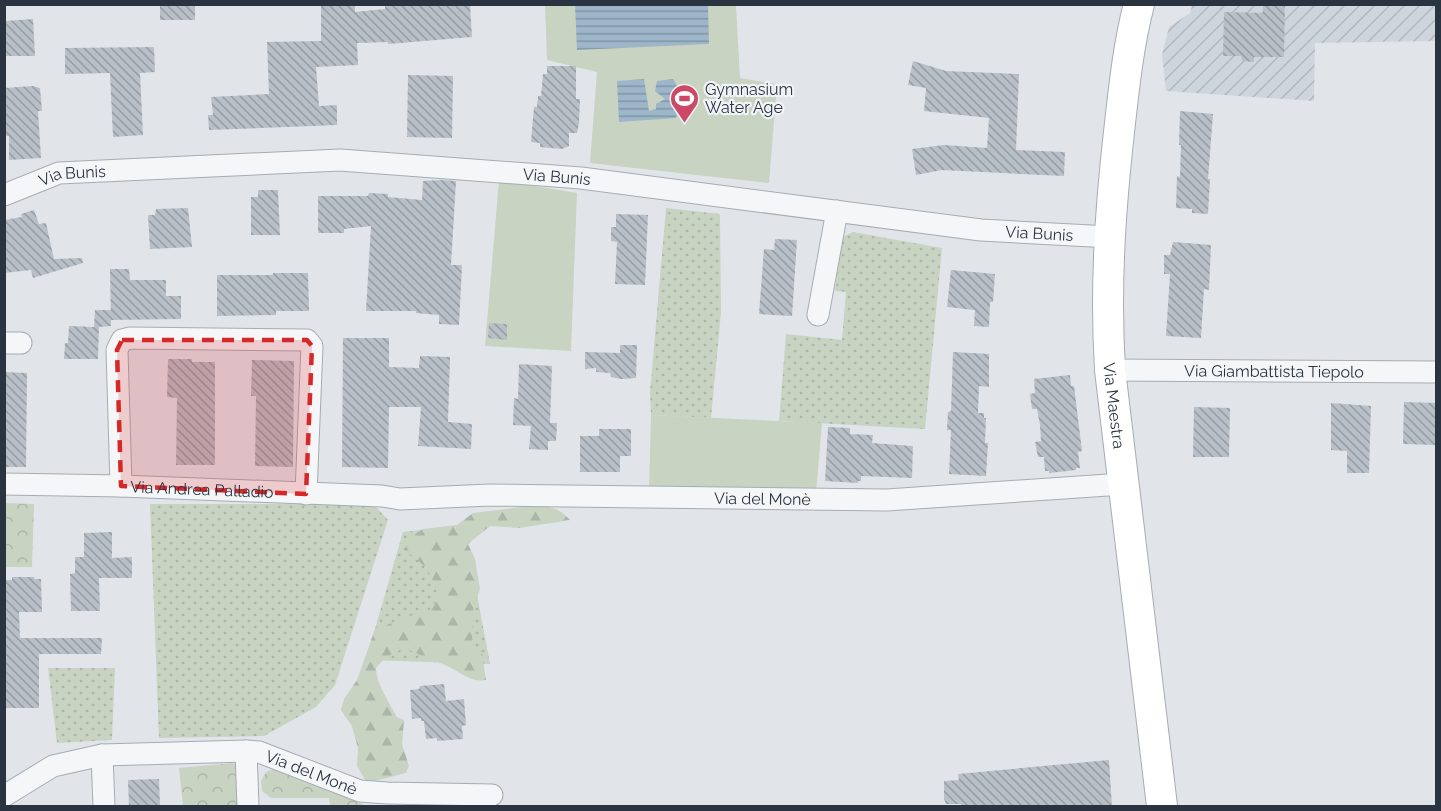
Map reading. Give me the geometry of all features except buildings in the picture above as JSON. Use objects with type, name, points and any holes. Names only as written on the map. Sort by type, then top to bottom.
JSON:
[{"type":"main road","name":"Via Maestra","points":[[1139,4],[1129,45],[1113,188],[1107,319],[1110,370],[1162,807]]},
{"type":"street","name":"Via Bunis","points":[[4,195],[59,173],[340,160],[581,178],[981,230],[1110,237]]},
{"type":"street","points":[[818,315],[837,211]]},
{"type":"street","points":[[121,486],[117,350],[122,340],[130,338],[307,340],[312,346],[306,494]]},
{"type":"street","name":"Via Giambattista Tiepolo","points":[[1110,370],[1437,372]]},
{"type":"street","name":"Via Andrea Palladio","points":[[4,484],[121,486],[382,496],[400,499]]},
{"type":"street","name":"Via del Monè","points":[[400,499],[490,495],[887,500],[1123,484]]},
{"type":"street","name":"Via del Monè","points":[[246,751],[248,807]]},
{"type":"street","name":"Via del Monè","points":[[4,796],[53,766],[102,755],[246,751],[259,752],[360,791],[414,800],[492,795]]},
{"type":"street","points":[[102,755],[104,807]]},
{"type":"highlighted area","points":[[122,340],[307,340],[312,346],[306,494],[121,486],[117,350]]},
{"type":"shaded area","points":[[1192,5],[1436,5],[1436,41],[1315,43],[1314,101],[1166,91],[1162,55],[1169,27],[1190,13]]},
{"type":"green space","name":"Gymnasium Water Age","points":[[545,5],[736,5],[740,78],[777,84],[769,183],[590,163],[597,72],[547,60]]},
{"type":"green space","points":[[499,180],[577,193],[571,351],[485,346]]},
{"type":"green space","points":[[666,208],[720,214],[721,313],[711,418],[651,415],[650,393]]},
{"type":"green space","points":[[853,232],[942,248],[925,429],[779,421],[786,334],[842,340],[846,292],[835,291],[842,237]]},
{"type":"green space","points":[[651,415],[822,423],[816,493],[649,490]]},
{"type":"green space","points":[[5,503],[34,504],[32,567],[5,567]]},
{"type":"green space","points":[[150,504],[359,504],[377,508],[388,520],[335,685],[316,707],[264,736],[159,738]]},
{"type":"green space","points":[[538,505],[556,509],[570,520],[520,528],[490,526],[468,544],[475,559],[480,589],[472,613],[472,642],[482,653],[486,680],[475,680],[404,648],[386,657],[376,668],[378,680],[387,699],[397,717],[404,720],[402,744],[409,766],[406,773],[367,783],[357,766],[358,748],[352,726],[341,710],[344,699],[357,680],[375,629],[427,613],[439,598],[428,571],[405,551],[407,539],[423,529],[457,525],[473,513]]},
{"type":"green space","points":[[464,525],[490,664],[366,660],[403,532]]},
{"type":"green space","points":[[48,668],[115,668],[112,740],[57,743]]},
{"type":"green space","points":[[233,763],[239,766],[243,806],[183,806],[179,768]]},
{"type":"green space","points":[[276,768],[367,806],[330,806],[329,798],[271,798],[262,791],[261,781],[266,772]]},
{"type":"water","points":[[575,5],[708,5],[709,44],[577,50]]},
{"type":"water","points":[[644,79],[649,111],[656,109],[656,104],[665,99],[655,91],[657,81],[673,79],[681,98],[676,118],[619,122],[617,81]]},
{"type":"place","name":"Gymnasium Water Age","points":[[684,124]]}]
